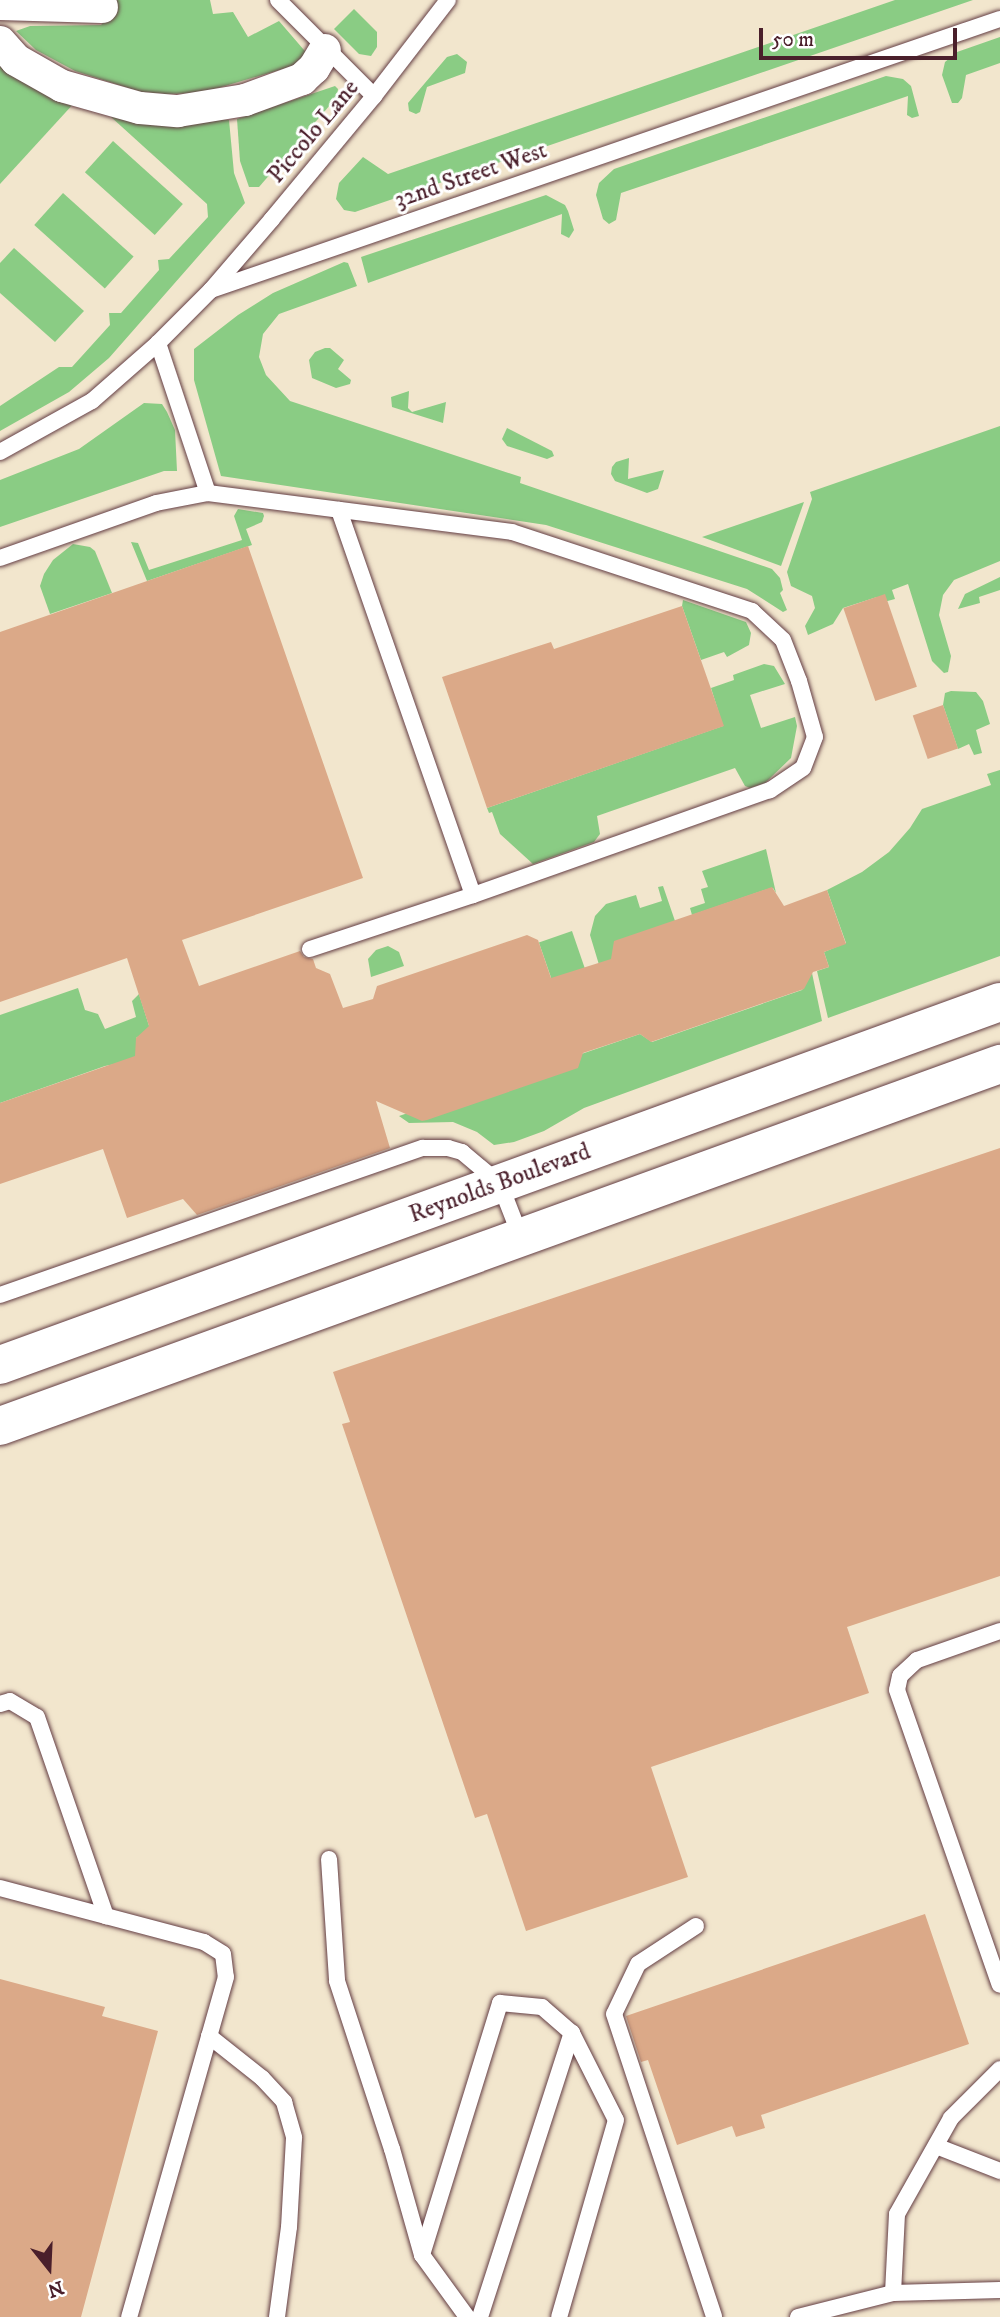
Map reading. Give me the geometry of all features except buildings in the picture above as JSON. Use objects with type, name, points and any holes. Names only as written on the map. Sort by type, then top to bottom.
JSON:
[{"type":"main road","name":"Reynolds Boulevard","points":[[0,1365],[1000,1002]]},
{"type":"main road","points":[[0,1426],[1000,1064]]},
{"type":"street","points":[[0,4],[102,7]]},
{"type":"street","points":[[0,42],[16,60],[62,86],[140,108],[178,111],[245,100],[302,79],[314,68],[326,50]]},
{"type":"lane","points":[[278,0],[374,96]]},
{"type":"lane","name":"Piccolo Lane","points":[[211,290],[374,96],[447,0]]},
{"type":"lane","name":"32nd Street West","points":[[0,452],[92,401],[158,343],[211,290],[1000,19]]},
{"type":"lane","points":[[158,343],[208,493]]},
{"type":"lane","points":[[0,558],[156,503],[208,493],[512,532],[752,611],[783,640],[799,681],[815,737],[803,768],[770,790],[473,895],[310,948]]},
{"type":"lane","points":[[340,510],[473,895]]},
{"type":"lane","points":[[0,1295],[423,1148],[448,1148],[461,1152],[500,1184],[521,1238]]},
{"type":"lane","points":[[1000,1631],[916,1660],[900,1675],[897,1690],[994,1946],[1000,1985]]},
{"type":"lane","points":[[0,1704],[10,1701],[37,1717],[106,1916]]},
{"type":"lane","points":[[329,1859],[337,1981],[392,2149],[422,2255],[467,2317]]},
{"type":"lane","points":[[0,1888],[204,1942],[223,1954],[226,1977],[129,2317]]},
{"type":"lane","points":[[696,1926],[638,1964],[614,2014],[713,2317]]},
{"type":"lane","points":[[422,2255],[500,2003],[542,2007],[572,2033],[616,2120],[559,2317]]},
{"type":"lane","points":[[481,2317],[572,2033]]},
{"type":"lane","points":[[209,2036],[262,2078],[284,2102],[294,2138],[289,2227],[277,2317]]},
{"type":"lane","points":[[893,2293],[897,2214],[951,2118],[1000,2069]]},
{"type":"lane","points":[[936,2146],[1000,2171]]},
{"type":"lane","points":[[798,2317],[893,2293],[1000,2290]]},
{"type":"green space","points":[[117,0],[210,0],[213,14],[233,12],[248,37],[279,21],[310,57],[310,61],[201,93],[141,92],[75,71],[36,50],[16,31],[30,26],[101,25],[113,11]]},
{"type":"green space","points":[[895,0],[973,0],[355,212],[344,210],[336,199],[339,183],[363,157],[388,174]]},
{"type":"green space","points":[[354,9],[377,32],[377,47],[371,56],[359,54],[334,29]]},
{"type":"green space","points":[[1000,37],[1000,63],[966,75],[962,98],[958,103],[952,103],[942,75],[945,62],[957,52]]},
{"type":"green space","points":[[457,54],[467,62],[465,73],[427,87],[420,112],[416,114],[409,111],[408,103],[447,57]]},
{"type":"green space","points":[[0,57],[76,101],[0,184]]},
{"type":"green space","points":[[886,76],[903,79],[911,86],[919,116],[912,118],[907,115],[908,96],[621,193],[616,220],[609,224],[603,219],[596,195],[599,183],[614,169]]},
{"type":"green space","points":[[335,86],[338,89],[337,97],[259,187],[249,187],[240,161],[237,119]]},
{"type":"green space","points":[[127,115],[229,120],[234,173],[245,203],[109,358],[69,392],[0,431],[0,406],[59,367],[72,367],[110,325],[109,313],[121,313],[159,270],[158,260],[169,259],[208,217],[207,204],[111,117]]},
{"type":"green space","points":[[113,141],[183,204],[155,235],[85,172]]},
{"type":"green space","points":[[63,193],[134,257],[105,289],[34,225]]},
{"type":"green space","points":[[546,195],[565,205],[574,230],[569,238],[561,234],[562,214],[368,283],[361,257]]},
{"type":"green space","points":[[14,248],[84,311],[55,342],[0,293],[0,263]]},
{"type":"green space","points":[[344,262],[348,263],[357,286],[279,314],[263,334],[259,357],[266,375],[290,401],[521,477],[520,483],[772,569],[780,578],[783,590],[780,593],[787,610],[783,612],[747,589],[546,525],[221,476],[194,380],[194,349],[238,315],[273,293]]},
{"type":"green space","points":[[330,348],[344,360],[338,369],[351,380],[350,384],[336,388],[312,378],[309,360],[315,352]]},
{"type":"green space","points":[[409,391],[408,408],[412,412],[446,402],[443,423],[392,407],[391,397]]},
{"type":"green space","points":[[144,403],[162,404],[167,412],[175,430],[177,471],[164,471],[0,527],[0,480],[79,449]]},
{"type":"green space","points":[[1000,426],[1000,561],[954,580],[943,595],[939,615],[951,656],[948,672],[944,673],[932,661],[908,584],[892,590],[895,599],[880,603],[877,597],[843,608],[833,624],[808,635],[805,626],[815,608],[812,596],[791,586],[787,572],[812,499],[810,492]]},
{"type":"green space","points":[[507,428],[552,451],[554,456],[547,459],[507,446],[502,439]]},
{"type":"green space","points":[[629,458],[628,479],[664,470],[658,489],[647,493],[615,481],[611,474],[612,467],[616,462]]},
{"type":"green space","points":[[804,502],[781,566],[702,537]]},
{"type":"green space","points":[[238,509],[263,513],[262,522],[246,529],[252,545],[147,581],[131,542],[138,543],[149,570],[242,540],[234,516]]},
{"type":"green space","points":[[73,544],[90,547],[95,551],[112,593],[50,614],[40,586],[53,560]]},
{"type":"green space","points":[[1000,577],[1000,590],[979,597],[980,603],[958,609],[965,594]]},
{"type":"green space","points":[[683,600],[746,622],[751,633],[749,645],[727,657],[724,652],[701,660],[682,606]]},
{"type":"green space","points":[[764,664],[774,666],[785,684],[750,695],[761,728],[795,717],[797,726],[791,758],[765,783],[750,788],[745,786],[735,768],[597,816],[600,834],[594,842],[533,864],[500,834],[492,812],[489,813],[487,808],[723,726],[711,688],[734,680],[733,675]]},
{"type":"green space","points":[[976,692],[983,701],[990,724],[976,730],[982,753],[974,755],[969,744],[958,749],[943,705],[945,693]]},
{"type":"green space","points":[[1000,770],[1000,956],[828,1018],[817,971],[829,967],[824,952],[846,943],[827,890],[862,872],[889,852],[922,809],[991,785],[987,774]]},
{"type":"green space","points":[[766,849],[776,893],[773,888],[768,889],[692,915],[690,908],[705,903],[701,889],[708,887],[702,871]]},
{"type":"green space","points":[[663,886],[675,921],[618,962],[600,968],[590,935],[595,916],[606,904],[636,895],[640,908],[662,901],[658,887]]},
{"type":"green space","points":[[572,931],[585,968],[552,979],[539,942]]},
{"type":"green space","points":[[388,946],[399,952],[404,966],[371,977],[368,959],[376,950]]},
{"type":"green space","points":[[812,973],[822,1021],[584,1108],[544,1131],[514,1142],[494,1145],[477,1132],[453,1122],[409,1123],[399,1116],[640,1034],[652,1042],[802,990]]},
{"type":"green space","points":[[78,988],[85,1010],[98,1014],[105,1029],[136,1017],[132,1001],[139,994],[150,1029],[136,1038],[141,1059],[105,1066],[0,1103],[0,1015]]}]
